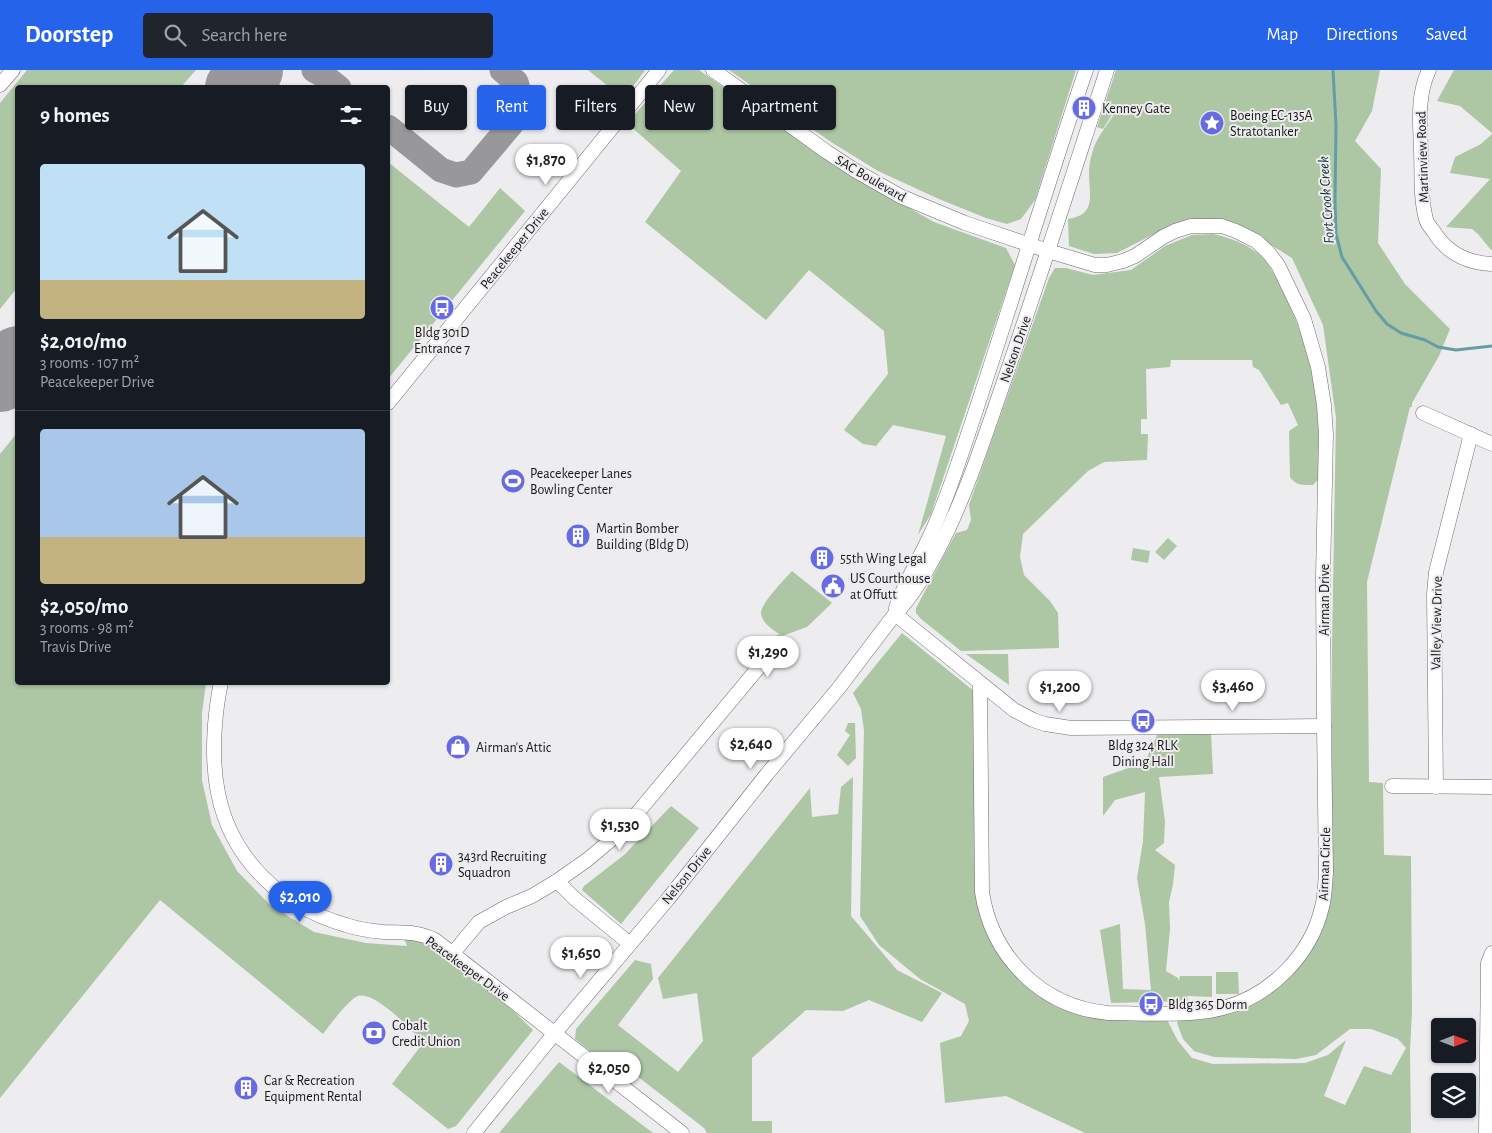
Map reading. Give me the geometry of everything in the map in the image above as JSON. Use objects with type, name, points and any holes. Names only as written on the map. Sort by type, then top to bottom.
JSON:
[{"type":"street","points":[[0,85],[13,70]]},
{"type":"street","name":"Peacekeeper Drive","points":[[390,401],[658,70]]},
{"type":"street","name":"SAC Boulevard","points":[[713,70],[827,152],[879,185],[935,212],[1048,251]]},
{"type":"street","name":"Nelson Drive","points":[[895,614],[906,581],[930,538],[946,499],[1086,70]]},
{"type":"street","name":"Nelson Drive","points":[[474,1133],[554,1034],[668,899],[767,774],[838,689],[918,586],[946,535],[976,462],[1107,70]]},
{"type":"street","name":"Martinview Road","points":[[1429,70],[1421,98],[1422,202],[1427,221],[1438,240],[1458,256],[1478,264],[1492,264]]},
{"type":"street","name":"Airman Drive","points":[[1048,251],[1095,265],[1107,265],[1123,262],[1175,231],[1191,226],[1207,225],[1222,226],[1256,241],[1278,265],[1304,319],[1318,367],[1324,405],[1326,474],[1323,577],[1324,726]]},
{"type":"street","points":[[1423,413],[1492,444]]},
{"type":"street","name":"Valley View Drive","points":[[1436,786],[1434,594],[1436,572],[1471,434]]},
{"type":"street","points":[[895,614],[1022,715],[1054,726],[1106,728],[1324,726]]},
{"type":"street","points":[[453,953],[479,922],[557,881],[587,860],[624,829],[779,643]]},
{"type":"street","name":"Airman Circle","points":[[980,683],[982,892],[987,917],[1000,946],[1019,970],[1029,979],[1054,996],[1069,1003],[1099,1012],[1172,1013],[1222,1009],[1258,994],[1277,980],[1293,963],[1316,925],[1324,898],[1326,864],[1324,726]]},
{"type":"street","name":"Peacekeeper Drive","points":[[221,685],[215,740],[217,792],[232,833],[254,869],[288,898],[321,917],[371,931],[422,934],[435,940],[682,1133]]},
{"type":"street","points":[[1392,786],[1492,787]]},
{"type":"street","points":[[557,881],[580,903],[630,944]]},
{"type":"street","points":[[1486,1133],[1489,1117],[1488,963],[1492,953]]},
{"type":"green space","points":[[27,70],[196,70],[183,85],[15,85],[15,290],[0,309],[0,103]]},
{"type":"green space","points":[[588,70],[645,70],[634,85],[607,85]]},
{"type":"green space","points":[[674,70],[699,70],[723,87],[723,130],[784,130],[836,167],[934,222],[1006,248],[1015,265],[931,514],[918,535],[946,436],[893,425],[876,446],[863,444],[844,430],[888,374],[884,331],[809,270],[766,320],[645,222],[681,171],[635,130],[635,114],[645,103],[645,130],[713,130],[713,85],[661,85]]},
{"type":"green space","points":[[729,70],[1076,70],[1035,200],[1021,219],[1007,224],[986,218],[939,199],[878,171],[814,130],[836,130],[836,85],[750,85]]},
{"type":"green space","points":[[1116,70],[1380,70],[1372,111],[1355,141],[1381,169],[1378,243],[1405,284],[1450,329],[1439,356],[1412,403],[1412,407],[1410,407],[1367,582],[1369,782],[1383,783],[1384,855],[1411,856],[1411,1133],[1085,1133],[1006,1096],[945,1103],[940,1043],[961,1036],[969,1021],[965,1004],[920,979],[879,945],[860,916],[864,731],[861,709],[853,693],[902,633],[975,692],[990,935],[1064,1006],[1166,1018],[1178,1041],[1192,1058],[1213,1064],[1305,1063],[1328,1055],[1346,1040],[1324,1096],[1345,1105],[1364,1066],[1391,1075],[1406,1048],[1398,1039],[1371,1029],[1350,1029],[1316,1055],[1296,1059],[1214,1057],[1194,1051],[1183,1039],[1177,1023],[1180,1018],[1229,1012],[1305,958],[1332,876],[1332,648],[1336,418],[1323,325],[1292,258],[1236,223],[1189,219],[1117,253],[1094,254],[1069,246],[1068,219],[1084,213],[1087,208],[1090,196],[1089,171],[1091,156],[1098,139],[1113,116],[1113,113],[1103,129],[1097,127]]},
{"type":"green space","points":[[1454,70],[1492,70],[1492,133],[1460,106],[1437,101]]},
{"type":"green space","points":[[1492,134],[1491,250],[1472,229],[1446,227],[1490,179],[1450,173],[1455,157],[1481,144]]},
{"type":"green space","points":[[390,164],[469,227],[500,188],[525,211],[390,377]]},
{"type":"green space","points":[[1213,234],[1238,242],[1261,256],[1274,273],[1290,306],[1306,349],[1313,378],[1318,418],[1320,478],[1313,485],[1306,485],[1292,480],[1290,477],[1289,431],[1298,425],[1288,403],[1281,405],[1259,370],[1253,367],[1252,360],[1171,360],[1170,367],[1146,369],[1147,419],[1141,419],[1141,434],[1148,434],[1147,460],[1104,462],[1088,471],[1023,534],[1020,557],[1024,575],[1050,601],[1058,613],[1059,648],[961,651],[921,619],[916,613],[916,608],[956,533],[967,530],[971,520],[969,505],[1049,278],[1055,268],[1066,268],[1093,275],[1131,270],[1165,246],[1192,235]]},
{"type":"green space","points":[[15,435],[15,685],[206,685],[202,713],[202,780],[212,825],[237,871],[270,905],[314,932],[366,943],[407,946],[404,938],[424,939],[493,991],[533,1030],[456,1126],[448,1129],[392,1084],[423,1043],[383,1005],[374,999],[358,996],[345,1007],[323,1034],[160,900],[0,1098],[0,454]]},
{"type":"green space","points":[[1168,538],[1177,546],[1164,560],[1155,552]]},
{"type":"green space","points":[[1133,548],[1150,551],[1148,563],[1131,560]]},
{"type":"green space","points":[[792,571],[832,603],[807,627],[782,636],[766,624],[761,613],[769,597]]},
{"type":"green space","points":[[966,654],[1008,654],[1009,685]]},
{"type":"green space","points":[[848,723],[855,723],[856,758],[848,766],[837,755],[850,735],[845,731]]},
{"type":"green space","points":[[1211,732],[1213,774],[1159,777],[1165,821],[1164,843],[1155,850],[1175,865],[1169,902],[1170,929],[1166,971],[1178,978],[1179,981],[1180,976],[1212,976],[1212,997],[1187,996],[1188,1001],[1111,1003],[1100,930],[1120,924],[1123,989],[1151,990],[1145,924],[1137,878],[1143,841],[1145,792],[1115,800],[1103,816],[1103,777],[1145,762],[1158,733]]},
{"type":"green space","points":[[853,777],[851,916],[897,970],[942,993],[922,1022],[869,1000],[843,1011],[806,1010],[752,1058],[752,1121],[772,1121],[772,1133],[707,1133],[704,1128],[610,1055],[601,1060],[575,1039],[576,1029],[635,960],[651,964],[653,979],[618,1025],[678,1072],[703,1041],[697,993],[663,999],[658,978],[810,788],[812,817],[838,814],[841,787]]},
{"type":"green space","points":[[671,806],[699,828],[621,924],[582,890],[584,886],[624,855]]},
{"type":"green space","points":[[1216,972],[1238,972],[1239,994],[1216,994]]},
{"type":"green space","points":[[559,1062],[653,1133],[499,1133]]},
{"type":"waterway","name":"Fort Crook Creek","points":[[1333,70],[1336,125],[1336,234],[1342,257],[1376,311],[1387,324],[1401,333],[1425,340],[1438,347],[1456,350],[1492,346]]},
{"type":"taxiway","points":[[242,85],[252,76],[265,70]]},
{"type":"taxiway","points":[[314,70],[335,85]]},
{"type":"taxiway","points":[[390,129],[441,170],[456,175],[471,172],[514,121],[519,110],[521,99],[516,82],[502,70]]},
{"type":"runway","points":[[239,85],[251,70]]},
{"type":"runway","points":[[0,380],[15,362]]},
{"type":"place","name":"Kenney Gate","points":[[1084,108]]},
{"type":"place","name":"Boeing EC-135A Stratotanker","points":[[1212,123]]},
{"type":"place","name":"Bldg 301D Entrance 7","points":[[442,308]]},
{"type":"place","name":"Peacekeeper Lanes Bowling Center","points":[[513,481]]},
{"type":"place","name":"Martin Bomber Building (Bldg D)","points":[[578,536]]},
{"type":"place","name":"55th Wing Legal","points":[[822,558]]},
{"type":"place","name":"US Courthouse at Offutt","points":[[833,586]]},
{"type":"place","name":"Bldg 324 RLK Dining Hall","points":[[1143,721]]},
{"type":"place","name":"Airman's Attic","points":[[458,747]]},
{"type":"place","name":"343rd Recruiting Squadron","points":[[441,864]]},
{"type":"place","name":"Bldg 365 Dorm","points":[[1151,1004]]},
{"type":"place","name":"Cobalt Credit Union","points":[[374,1033]]},
{"type":"place","name":"Car & Recreation Equipment Rental","points":[[246,1088]]}]
